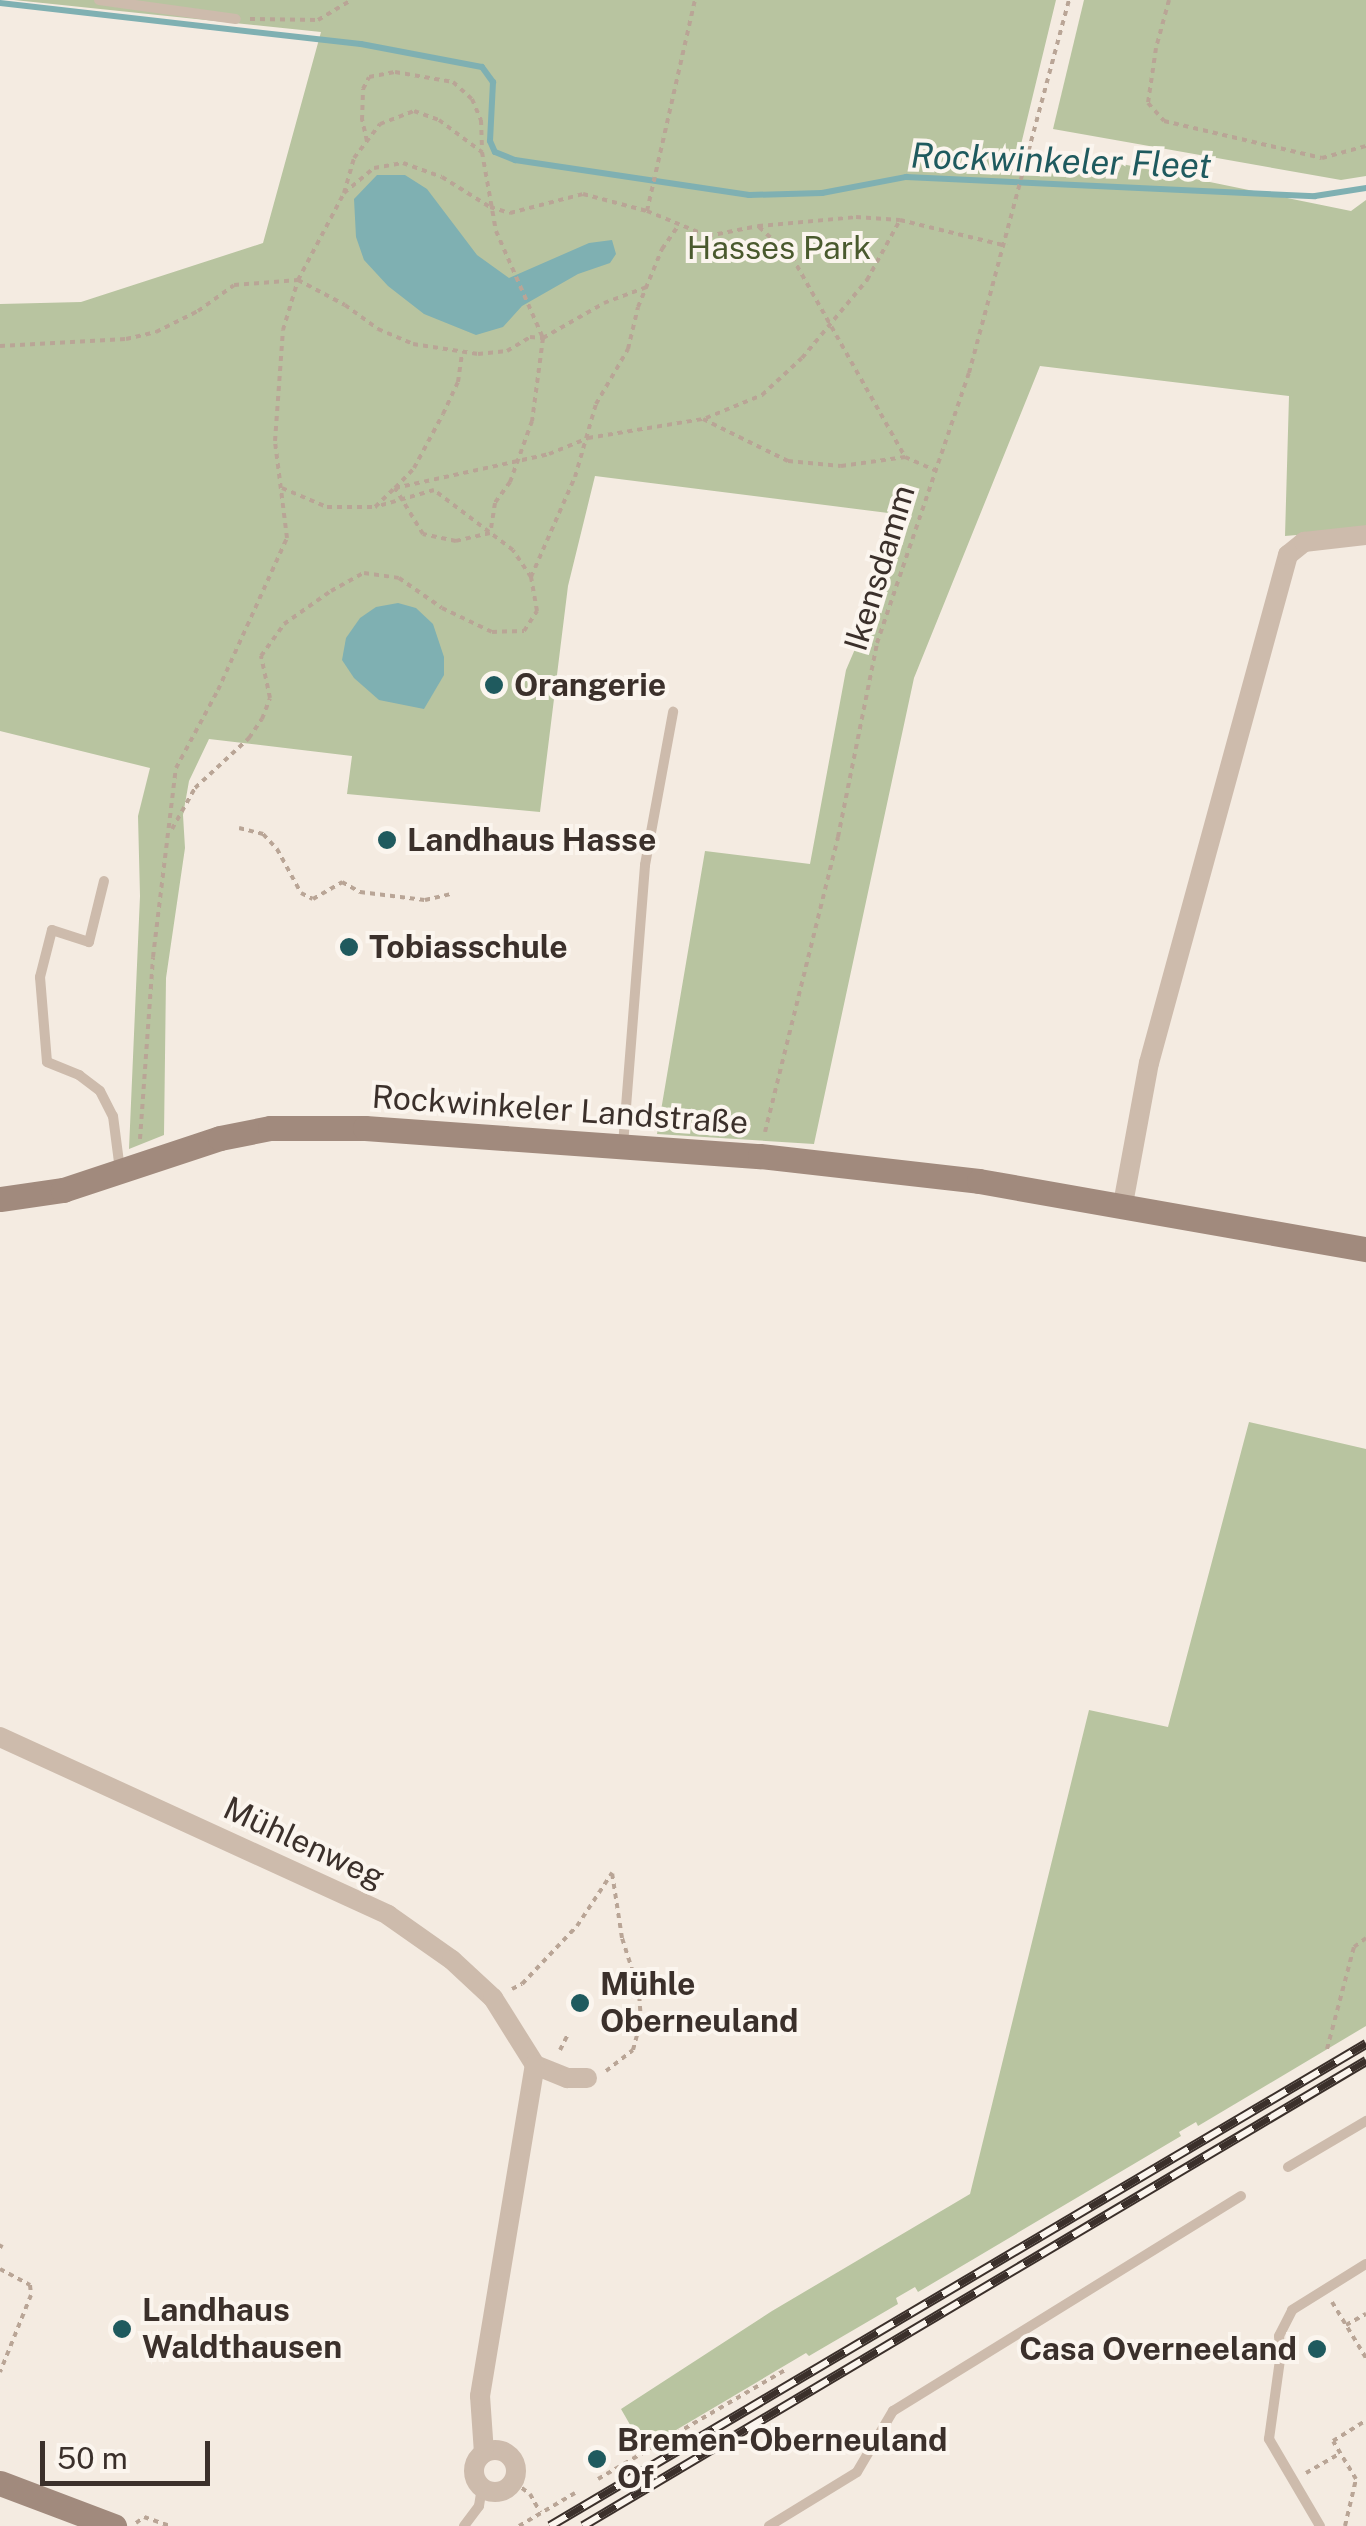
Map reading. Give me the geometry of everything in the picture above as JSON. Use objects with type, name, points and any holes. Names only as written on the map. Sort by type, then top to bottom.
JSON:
[{"type":"main road","name":"Rockwinkeler Landstraße","points":[[0,1199],[63,1190],[220,1138],[300,1127],[760,1156],[979,1181],[1366,1249]]},
{"type":"main road","points":[[0,2484],[114,2526]]},
{"type":"street","points":[[1123,1204],[1150,1063],[1288,554],[1304,542],[1366,535]]},
{"type":"street","name":"Mühlenweg","points":[[0,1738],[388,1915],[452,1960],[493,1998],[535,2065]]},
{"type":"street","points":[[484,2453],[498,2450],[511,2456],[517,2469],[514,2482],[496,2493],[482,2488],[474,2470],[484,2453],[480,2396],[535,2065],[567,2078],[587,2078]]},
{"type":"lane","points":[[99,0],[236,19]]},
{"type":"lane","points":[[623,1146],[645,864],[673,712]]},
{"type":"lane","points":[[104,881],[89,942],[52,930],[40,976],[47,1062],[79,1075],[100,1092],[131,1168]]},
{"type":"lane","points":[[1288,2168],[1366,2121]]},
{"type":"lane","points":[[769,2526],[858,2472],[893,2410],[1241,2196]]},
{"type":"lane","points":[[1320,2526],[1269,2439],[1283,2322],[1324,2289],[1366,2264]]},
{"type":"lane","points":[[464,2526],[479,2506],[482,2488]]},
{"type":"path","points":[[236,19],[318,20],[351,0]]},
{"type":"path","points":[[647,211],[696,0]]},
{"type":"path","name":"Ikensdamm","points":[[760,1156],[838,836],[877,644],[969,373],[1007,246],[1069,0]]},
{"type":"path","points":[[1169,0],[1156,48],[1148,103],[1164,122],[1322,158],[1366,146]]},
{"type":"path","points":[[367,141],[362,120],[363,89],[369,77],[395,72],[432,75],[453,82],[472,98],[481,120],[490,207],[544,338],[532,422],[510,482],[495,503],[490,532]]},
{"type":"path","points":[[131,1168],[151,1024],[152,957],[172,828],[176,768],[218,690],[287,538],[275,441],[283,330],[298,280],[344,193],[354,158],[380,124],[414,111],[439,120],[482,152]]},
{"type":"path","points":[[344,193],[374,168],[403,163],[442,177],[490,207],[510,213],[583,194],[647,211],[708,236],[758,226],[856,217],[900,220],[1007,246]]},
{"type":"path","points":[[395,488],[588,438],[703,419],[762,395],[832,326],[867,280],[900,220]]},
{"type":"path","points":[[531,577],[588,438],[596,404],[628,350],[646,287],[679,225]]},
{"type":"path","points":[[758,226],[792,257],[905,458]]},
{"type":"path","points":[[0,346],[126,339],[156,332],[198,311],[234,285],[298,280],[346,305],[378,330],[414,344],[462,352],[507,351],[530,337],[544,338],[604,303],[646,287]]},
{"type":"path","points":[[375,507],[414,468],[458,382],[462,352]]},
{"type":"path","points":[[703,419],[788,461],[841,466],[905,458],[934,470]]},
{"type":"path","points":[[172,828],[195,788],[250,738],[262,718],[270,698],[261,656],[284,624],[330,591],[364,573],[399,578],[442,608],[492,632],[524,631],[537,610],[531,577],[513,550],[434,490],[375,507],[327,507],[282,488]]},
{"type":"path","points":[[395,488],[424,534],[456,541],[490,532]]},
{"type":"path","points":[[239,828],[262,834],[277,849],[302,894],[313,898],[342,882],[360,892],[425,900],[450,894]]},
{"type":"path","points":[[493,1998],[522,1984],[588,1913],[612,1873],[622,1938],[639,1991],[641,2020],[633,2050],[620,2064],[587,2078]]},
{"type":"path","points":[[1327,2049],[1354,1947],[1366,1938]]},
{"type":"path","points":[[0,2270],[30,2285],[32,2295],[0,2372]]},
{"type":"path","points":[[1324,2289],[1366,2358]]},
{"type":"path","points":[[1346,2326],[1366,2314]]},
{"type":"path","points":[[5,2334],[15,2338]]},
{"type":"path","points":[[598,2479],[788,2369]]},
{"type":"path","points":[[1345,2526],[1356,2479],[1333,2441],[1366,2420]]},
{"type":"path","points":[[1293,2481],[1340,2452]]},
{"type":"path","points":[[514,2482],[530,2494],[541,2514]]},
{"type":"path","points":[[519,2526],[575,2494]]},
{"type":"path","points":[[132,2526],[144,2517],[170,2526]]},
{"type":"green space","name":"Hasses Park","points":[[14,0],[1056,0],[1017,161],[1116,178],[1122,164],[1351,211],[1366,200],[1366,529],[1285,536],[1289,396],[1040,366],[914,678],[814,1144],[657,1134],[705,851],[810,864],[846,670],[912,516],[595,476],[568,586],[540,812],[347,794],[352,756],[209,739],[189,781],[183,815],[185,848],[166,978],[164,1135],[129,1149],[140,896],[138,816],[150,768],[0,731],[0,304],[81,302],[263,243],[321,32]]},
{"type":"green space","points":[[1084,0],[1366,0],[1366,176],[1341,180],[1053,129]]},
{"type":"green space","points":[[1249,1422],[1366,1449],[1366,2026],[1198,2126],[1196,2122],[1179,2132],[1181,2136],[918,2292],[915,2287],[896,2298],[898,2304],[809,2356],[806,2353],[644,2449],[621,2409],[772,2311],[970,2194],[1089,1710],[1168,1727]]},
{"type":"water","points":[[377,175],[405,175],[427,189],[477,255],[509,278],[589,243],[612,240],[616,254],[610,263],[578,274],[522,306],[503,327],[476,335],[424,314],[388,286],[364,260],[356,237],[354,199]]},
{"type":"water","points":[[398,603],[416,608],[433,624],[444,657],[444,675],[424,709],[379,700],[354,678],[342,660],[346,638],[360,618],[376,607]]},
{"type":"waterway","name":"Rockwinkeler Fleet","points":[[0,3],[361,44],[482,67],[493,82],[490,141],[495,152],[515,160],[749,195],[822,193],[906,177],[1315,196],[1366,188]]},
{"type":"railway","points":[[550,2526],[1366,2044]]},
{"type":"railway","points":[[583,2526],[1366,2061]]},
{"type":"place","name":"Orangerie","points":[[494,685]]},
{"type":"place","name":"Landhaus Hasse","points":[[387,840]]},
{"type":"place","name":"Tobiasschule","points":[[349,947]]},
{"type":"place","name":"Mühle Oberneuland","points":[[580,2003]]},
{"type":"place","name":"Landhaus Waldthausen","points":[[122,2329]]},
{"type":"place","name":"Casa Overneeland","points":[[1317,2349]]},
{"type":"place","name":"Bremen-Oberneuland Of","points":[[597,2459]]}]
